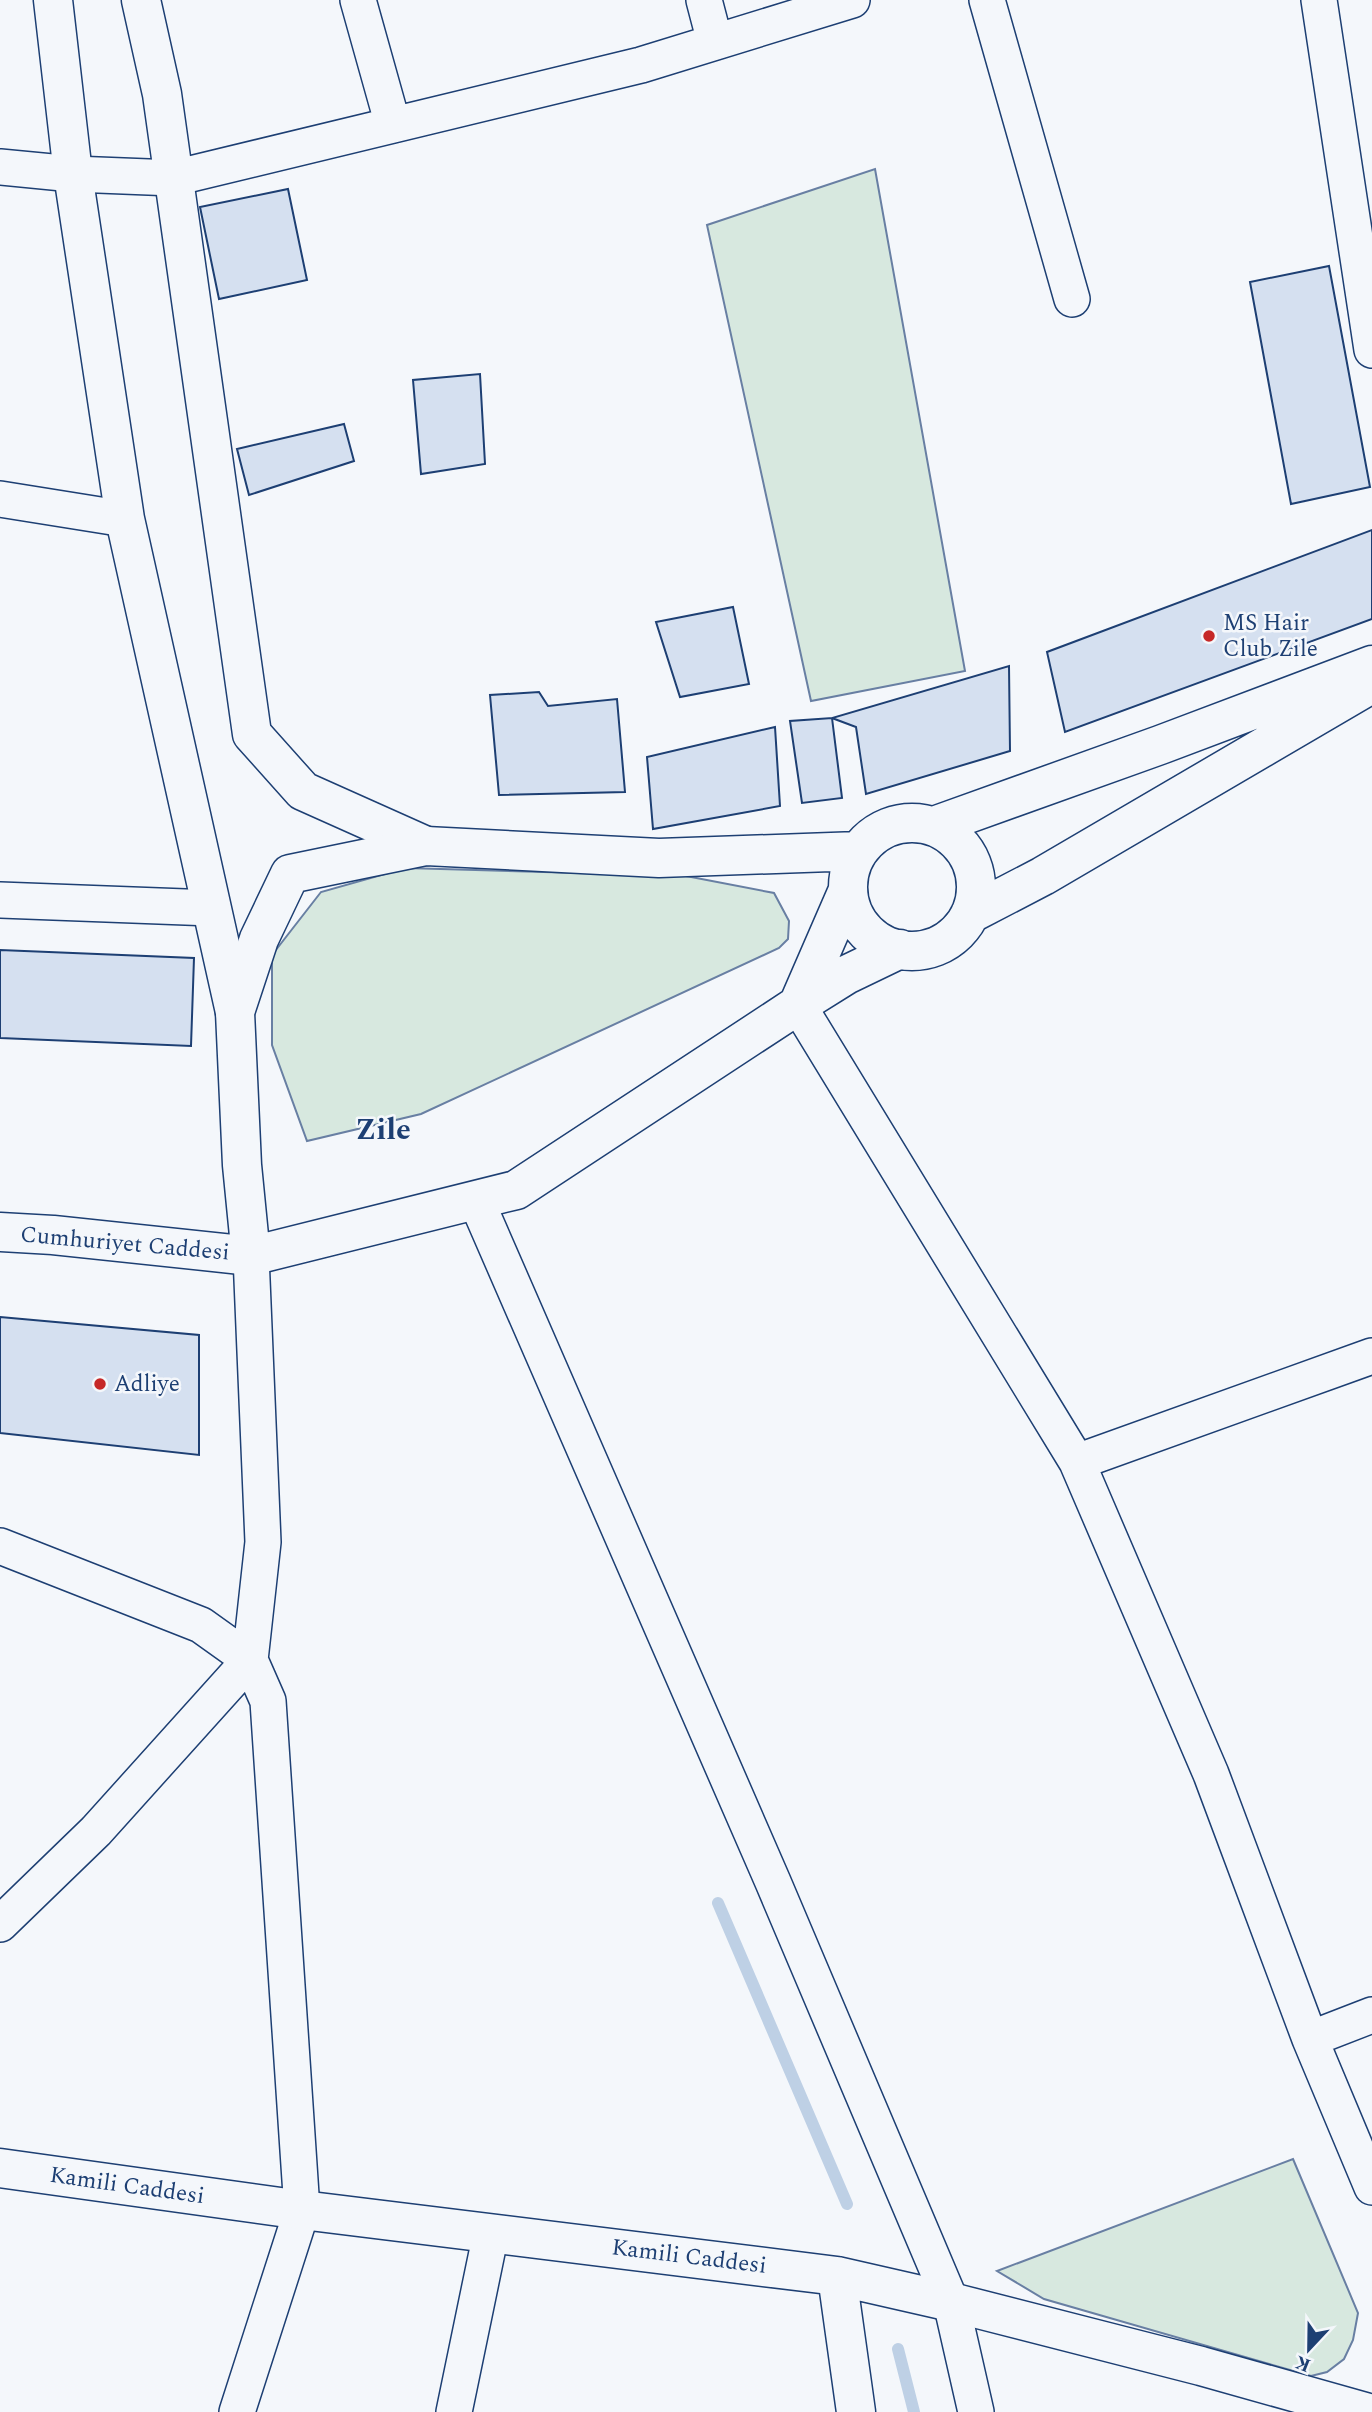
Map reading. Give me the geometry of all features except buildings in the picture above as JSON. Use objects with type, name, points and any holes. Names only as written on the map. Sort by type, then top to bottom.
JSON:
[{"type":"street","points":[[53,0],[73,174],[125,519],[235,1012],[242,1165],[251,1256],[263,1542],[250,1660],[268,1701],[302,2210],[237,2412]]},
{"type":"street","points":[[141,0],[162,93],[252,734],[303,791],[426,846]]},
{"type":"street","points":[[358,0],[393,125]]},
{"type":"street","points":[[704,0],[715,42]]},
{"type":"street","points":[[0,167],[73,174],[174,178],[640,65],[852,0]]},
{"type":"street","points":[[987,0],[1072,299]]},
{"type":"street","points":[[1319,0],[1372,350]]},
{"type":"street","points":[[0,499],[125,519]]},
{"type":"street","points":[[934,827],[1372,665]]},
{"type":"street","points":[[970,914],[1043,876],[1372,683]]},
{"type":"street","points":[[913,822],[934,827],[952,837],[966,853],[974,872],[976,894],[970,914],[958,931],[941,944],[921,950],[900,949],[880,942],[863,928],[852,911],[848,890],[850,869],[859,851],[873,836],[892,826],[913,822]]},
{"type":"street","points":[[235,1012],[260,939],[290,874],[426,846],[659,859],[859,851]]},
{"type":"street","points":[[798,1005],[848,890]]},
{"type":"street","points":[[0,900],[212,908]]},
{"type":"street","points":[[251,1256],[516,1190],[798,1005],[846,975],[900,949]]},
{"type":"street","points":[[798,1005],[1077,1462],[1211,1774],[1310,2039],[1372,2188]]},
{"type":"street","points":[[476,1200],[773,1882],[951,2302],[976,2412]]},
{"type":"street","name":"Cumhuriyet Caddesi","points":[[0,1232],[251,1256]]},
{"type":"street","points":[[1077,1462],[1372,1356]]},
{"type":"street","points":[[0,1546],[201,1625],[250,1660]]},
{"type":"street","points":[[0,1924],[96,1830],[250,1660]]},
{"type":"street","points":[[1310,2039],[1372,2015]]},
{"type":"street","name":"Kamili Caddesi","points":[[0,2168],[302,2210],[837,2276],[1201,2365],[1365,2412]]},
{"type":"street","points":[[454,2412],[491,2233]]},
{"type":"street","points":[[837,2276],[856,2412]]},
{"type":"shaded area","points":[[875,169],[965,671],[811,701],[707,225]]},
{"type":"shaded area","points":[[406,868],[686,876],[774,893],[789,921],[788,939],[779,948],[421,1114],[307,1141],[272,1045],[272,955],[321,892]]},
{"type":"shaded area","points":[[1293,2159],[1358,2313],[1353,2340],[1344,2359],[1327,2372],[1311,2376],[1044,2299],[997,2271]]},
{"type":"waterway","points":[[718,1903],[847,2204]]},
{"type":"waterway","points":[[898,2349],[914,2412]]},
{"type":"place","name":"MS Hair Club Zile","points":[[1209,636]]},
{"type":"place","name":"Adliye","points":[[100,1384]]},
{"type":"district","name":"Zile","points":[[383,1130]]}]
